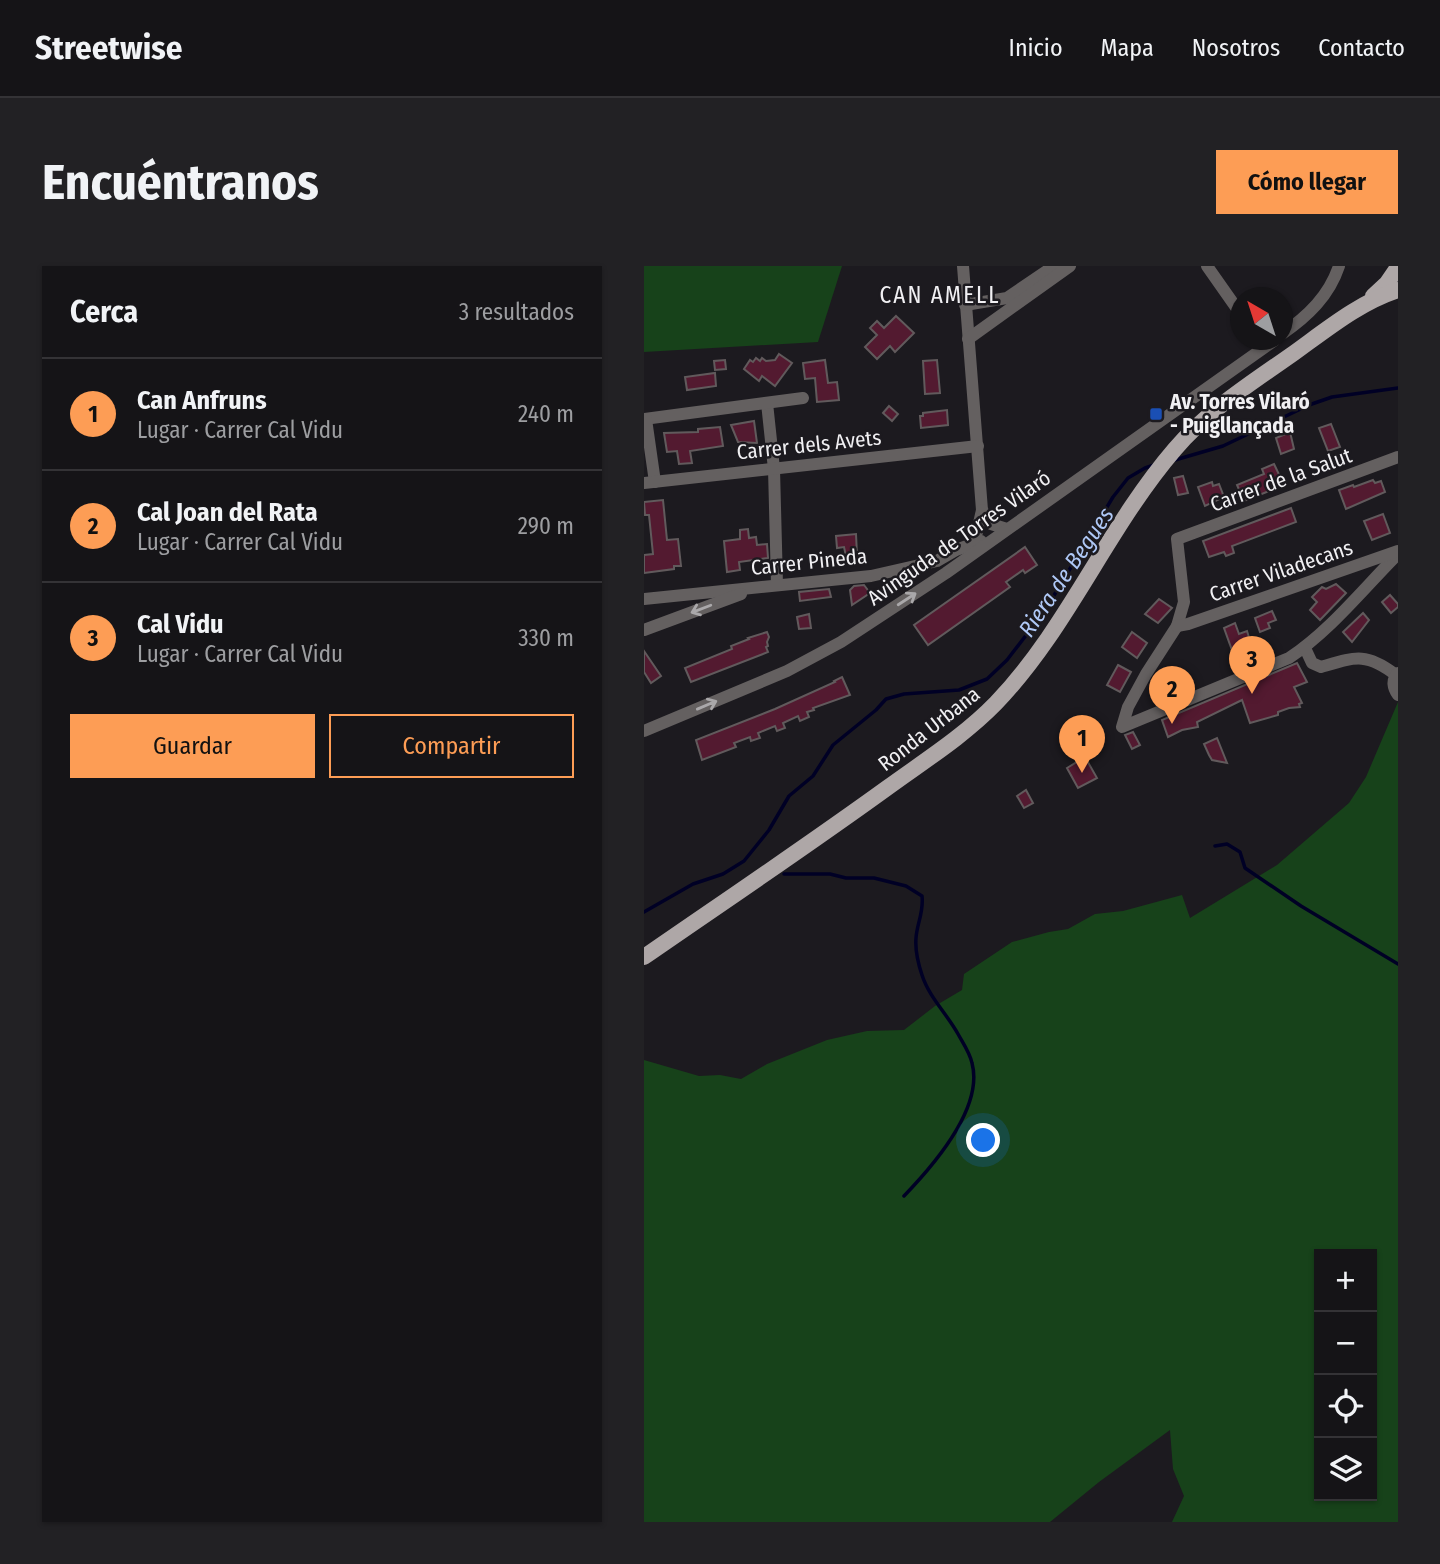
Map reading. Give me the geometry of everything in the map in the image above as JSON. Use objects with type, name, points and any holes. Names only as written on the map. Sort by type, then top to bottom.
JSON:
[{"type":"main road","name":"Ronda Urbana","points":[[1364,306],[1387,283],[1398,267]]},
{"type":"main road","name":"Ronda Urbana","points":[[644,957],[868,803],[994,705],[1028,667],[1057,627],[1135,501],[1174,449],[1243,389],[1364,306],[1398,290]]},
{"type":"street","points":[[963,266],[982,510],[974,545]]},
{"type":"street","points":[[965,305],[1007,298],[1054,266]]},
{"type":"street","points":[[968,339],[1070,266]]},
{"type":"street","points":[[1207,266],[1230,298]]},
{"type":"street","points":[[1293,325],[1328,292],[1339,266]]},
{"type":"street","name":"Avinguda de Torres Vilaró","points":[[644,731],[788,671],[830,648],[920,590],[1261,350]]},
{"type":"street","points":[[649,483],[645,419],[803,398]]},
{"type":"street","points":[[767,403],[774,469],[777,584]]},
{"type":"street","name":"Carrer dels Avets","points":[[649,483],[978,446]]},
{"type":"street","name":"Carrer de la Salut","points":[[1177,626],[1184,602],[1177,539],[1398,457]]},
{"type":"street","points":[[982,510],[991,524],[1007,529]]},
{"type":"street","name":"Carrer Pineda","points":[[644,599],[893,572],[937,561],[1007,529]]},
{"type":"street","points":[[1177,626],[1128,707],[1122,727],[1289,658],[1305,648],[1398,553]]},
{"type":"street","name":"Carrer Viladecans","points":[[1177,626],[1398,553]]},
{"type":"street","points":[[644,631],[758,587]]},
{"type":"street","points":[[1305,648],[1312,663],[1321,667],[1350,659],[1367,658],[1382,664],[1397,674],[1394,688],[1398,695]]},
{"type":"green space","points":[[644,266],[842,266],[818,342],[644,352]]},
{"type":"green space","points":[[1398,702],[1398,1522],[1172,1522],[1184,1496],[1173,1469],[1170,1430],[1050,1522],[644,1522],[644,1060],[699,1076],[720,1075],[741,1079],[767,1064],[827,1040],[867,1031],[904,1030],[935,1006],[962,990],[964,974],[1012,942],[1068,929],[1095,914],[1123,911],[1182,895],[1190,918],[1277,865],[1349,803],[1366,777]]},
{"type":"building","points":[[896,316],[914,333],[895,352],[890,346],[877,359],[865,347],[877,335],[870,328],[877,321],[884,328]]},
{"type":"building","points":[[779,354],[792,363],[775,386],[762,376],[759,381],[744,369],[750,360],[775,360]]},
{"type":"building","points":[[725,360],[726,369],[715,370],[714,361]]},
{"type":"building","points":[[825,360],[828,383],[837,382],[839,400],[817,402],[815,378],[805,379],[803,363]]},
{"type":"building","points":[[937,360],[940,393],[925,394],[923,361]]},
{"type":"building","points":[[715,373],[716,386],[687,390],[685,377]]},
{"type":"building","points":[[889,406],[898,414],[892,421],[883,413]]},
{"type":"building","points":[[947,410],[948,425],[921,428],[920,416],[923,416],[923,413]]},
{"type":"building","points":[[754,421],[757,443],[738,442],[731,425]]},
{"type":"building","points":[[1331,424],[1340,447],[1328,451],[1319,428]]},
{"type":"building","points":[[720,427],[723,446],[690,451],[692,463],[679,464],[677,451],[667,452],[664,433],[698,432],[698,429]]},
{"type":"building","points":[[1290,432],[1294,449],[1281,454],[1276,438]]},
{"type":"building","points":[[1274,464],[1284,485],[1244,501],[1237,485],[1264,474],[1262,469]]},
{"type":"building","points":[[1183,476],[1188,493],[1178,495],[1174,478]]},
{"type":"building","points":[[1373,480],[1375,483],[1381,481],[1385,492],[1346,509],[1339,490]]},
{"type":"building","points":[[1212,482],[1213,486],[1219,484],[1224,497],[1205,506],[1198,487]]},
{"type":"building","points":[[663,500],[667,540],[678,539],[681,566],[644,573],[644,555],[653,554],[649,515],[645,515],[644,502]]},
{"type":"building","points":[[1291,508],[1296,522],[1232,546],[1234,553],[1226,556],[1224,552],[1209,557],[1203,541]]},
{"type":"building","points":[[1383,514],[1390,533],[1372,540],[1364,521]]},
{"type":"building","points":[[748,529],[749,538],[756,537],[757,545],[767,544],[768,558],[739,562],[740,570],[727,572],[724,541],[740,539],[740,530]]},
{"type":"building","points":[[856,534],[857,555],[846,556],[844,547],[837,548],[836,536]]},
{"type":"building","points":[[1025,547],[1037,565],[1025,573],[1023,570],[1006,582],[1010,587],[928,645],[914,625]]},
{"type":"building","points":[[1336,584],[1346,593],[1320,620],[1310,610],[1317,602],[1312,597],[1322,587],[1326,589]]},
{"type":"building","points":[[864,585],[870,593],[852,605],[850,590],[854,586]]},
{"type":"building","points":[[829,589],[831,597],[800,601],[799,592]]},
{"type":"building","points":[[1390,595],[1398,604],[1391,613],[1382,602]]},
{"type":"building","points":[[1159,599],[1172,608],[1158,623],[1145,614]]},
{"type":"building","points":[[1272,611],[1276,620],[1268,623],[1270,628],[1260,632],[1255,618]]},
{"type":"building","points":[[1363,613],[1369,620],[1352,642],[1343,632]]},
{"type":"building","points":[[809,614],[811,628],[799,629],[797,617]]},
{"type":"building","points":[[1235,623],[1239,634],[1247,631],[1252,647],[1233,653],[1224,628]]},
{"type":"building","points":[[767,632],[768,652],[691,682],[685,668],[732,649],[731,646],[748,638]]},
{"type":"building","points":[[1132,632],[1147,643],[1137,658],[1122,647]]},
{"type":"building","points":[[644,651],[661,676],[651,683],[644,672]]},
{"type":"building","points":[[1297,663],[1307,682],[1294,687],[1302,703],[1299,704],[1300,707],[1289,708],[1278,712],[1278,715],[1250,723],[1242,700],[1197,722],[1198,727],[1182,730],[1168,737],[1162,720]]},
{"type":"building","points":[[1118,665],[1131,672],[1120,692],[1107,685]]},
{"type":"building","points":[[842,677],[850,695],[813,708],[814,710],[807,712],[809,717],[800,721],[798,716],[783,723],[785,728],[777,731],[775,726],[758,733],[760,738],[751,741],[750,737],[734,743],[736,747],[702,760],[696,740],[775,709]]},
{"type":"building","points":[[1133,732],[1140,745],[1132,749],[1125,735]]},
{"type":"building","points":[[1217,738],[1227,763],[1212,760],[1204,744]]},
{"type":"building","points":[[1085,757],[1097,778],[1078,788],[1067,768]]},
{"type":"building","points":[[1026,790],[1033,803],[1024,808],[1017,796]]},
{"type":"waterway","name":"Riera de Begues","points":[[1175,460],[1223,446],[1309,405],[1332,397],[1398,388]]},
{"type":"waterway","name":"Riera de Begues","points":[[644,912],[693,884],[723,874],[744,861],[769,830],[789,796],[813,776],[833,745],[886,699],[904,694],[959,690],[987,679],[1007,660],[1044,612],[1113,497],[1128,478],[1154,465]]},
{"type":"waterway","points":[[1215,846],[1227,844],[1240,852],[1245,868],[1301,906],[1398,964]]},
{"type":"waterway","points":[[784,874],[874,878],[906,886],[922,896],[916,943],[919,966],[929,991],[968,1052],[974,1080],[970,1099],[953,1136],[904,1196]]},
{"type":"place","name":"Av. Torres Vilaró - Puigllançada","points":[[1156,414]]},
{"type":"place","name":"Cal Vidu","points":[[1252,694]]},
{"type":"place","name":"Cal Joan del Rata","points":[[1172,724]]},
{"type":"place","name":"Can Anfruns","points":[[1082,773]]},
{"type":"district","name":"CAN AMELL","points":[[940,295]]}]
